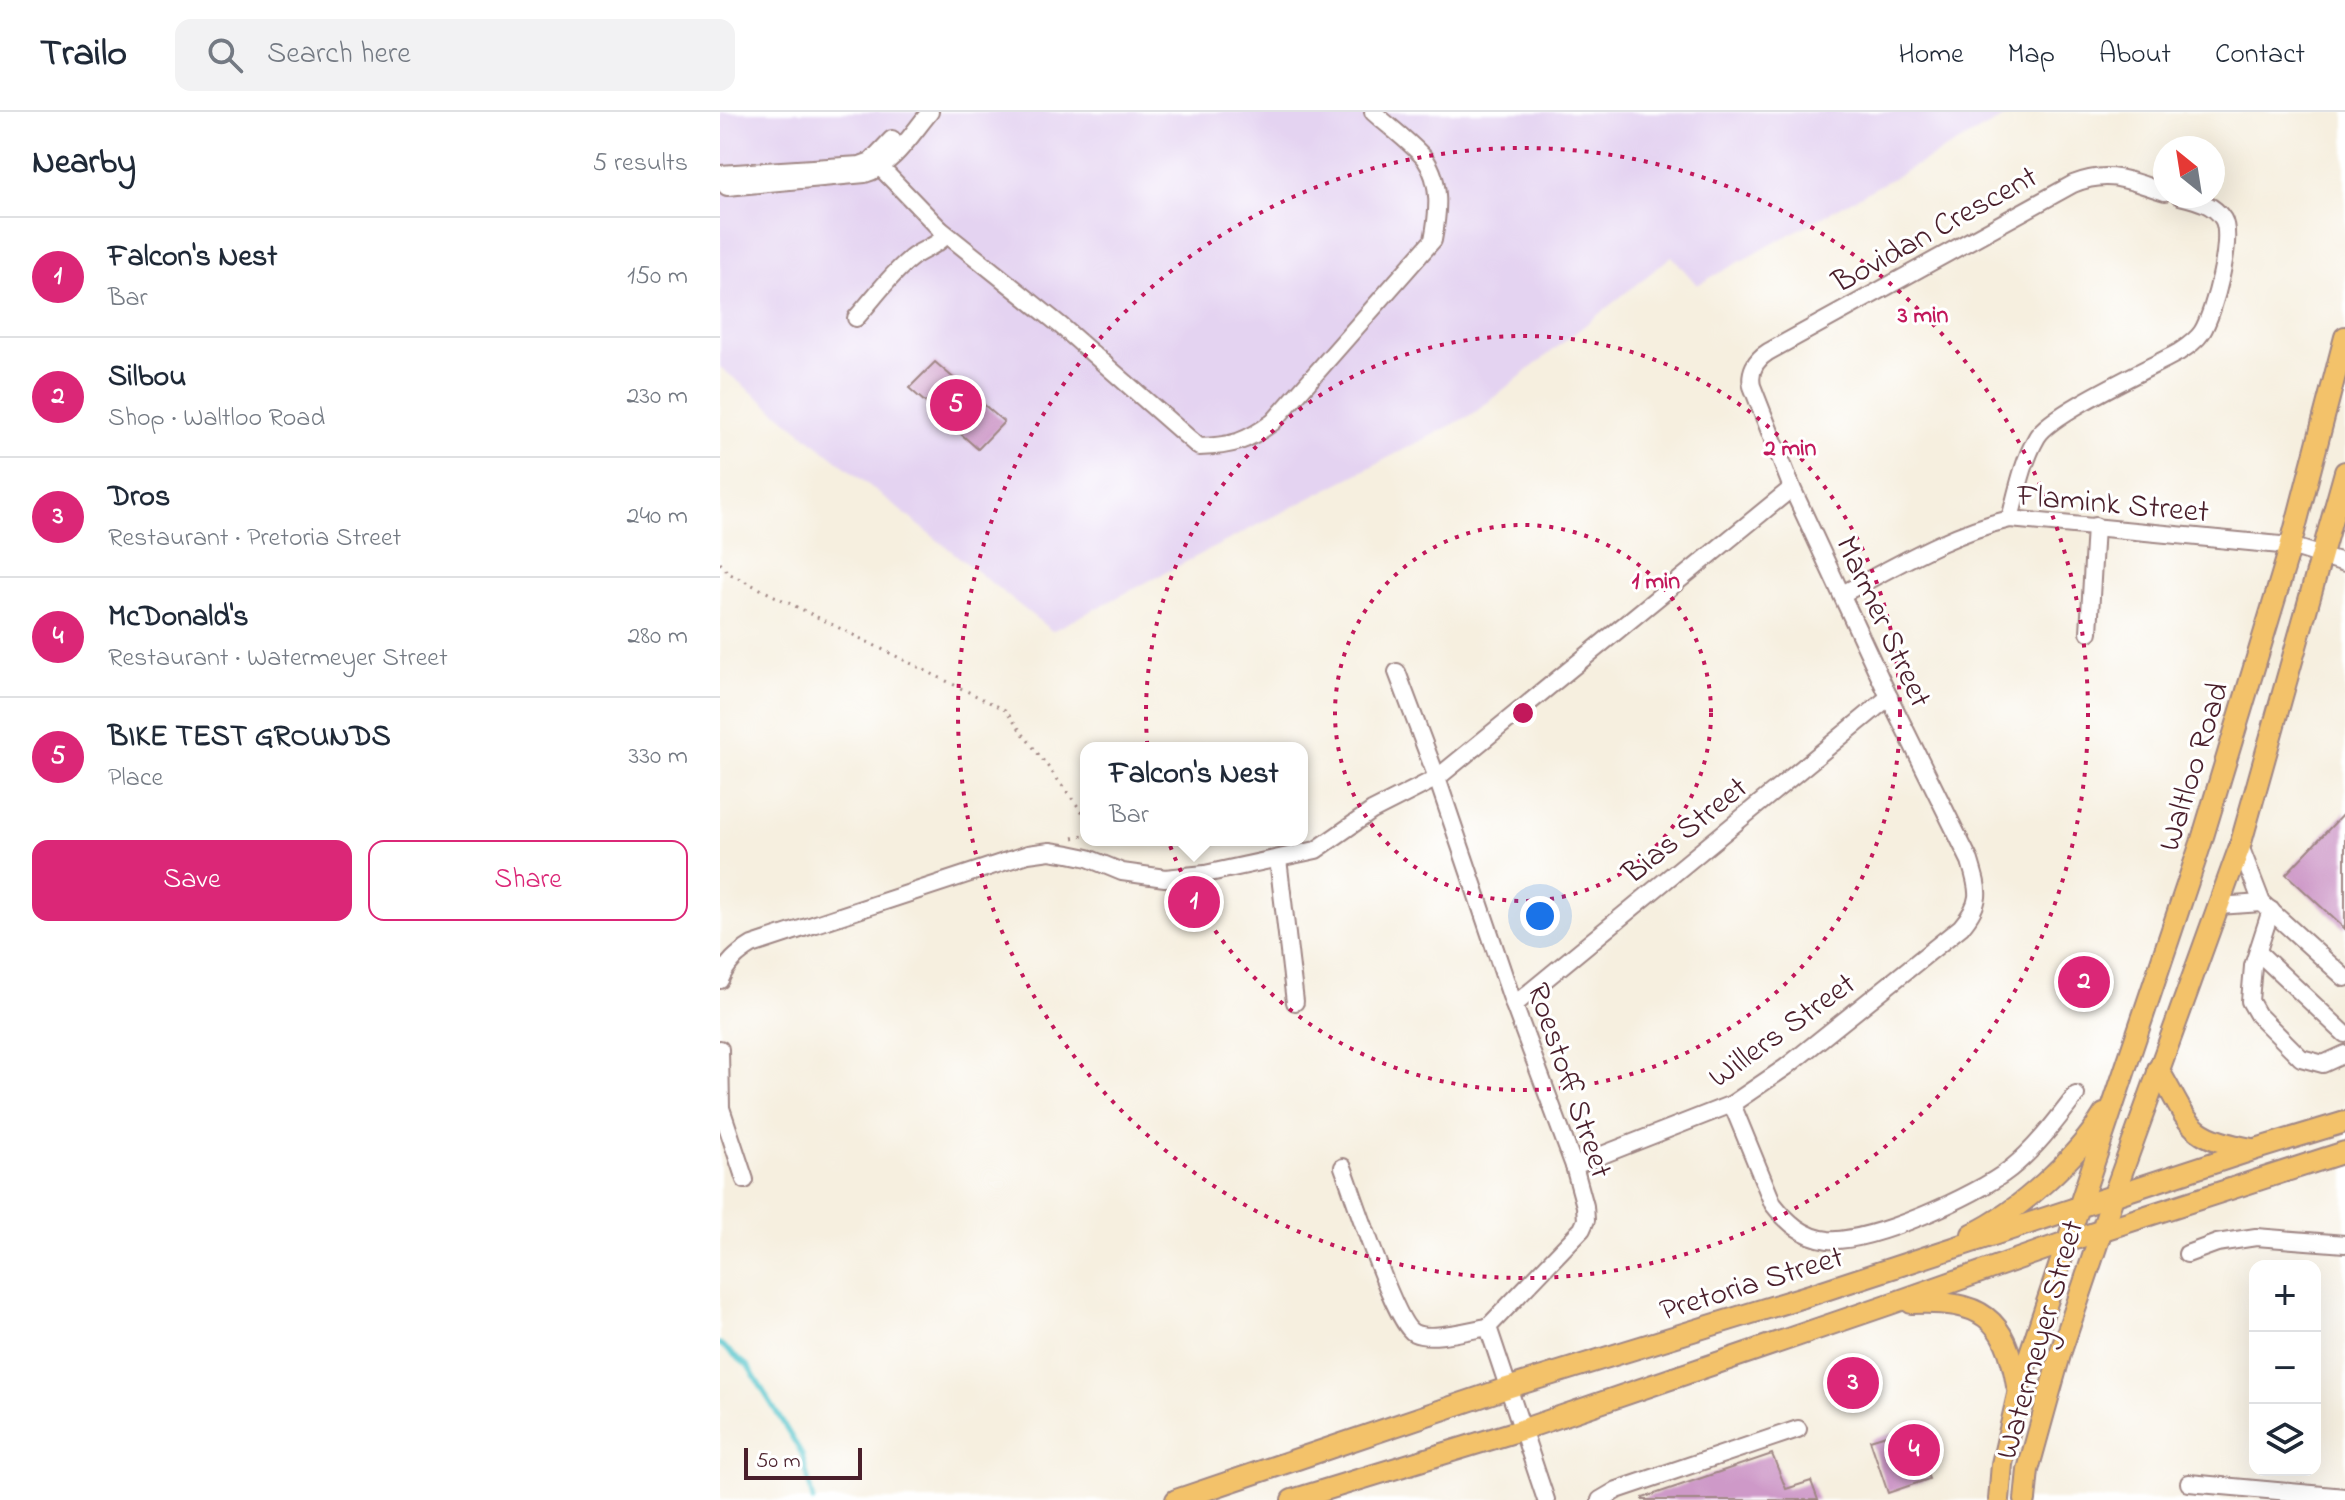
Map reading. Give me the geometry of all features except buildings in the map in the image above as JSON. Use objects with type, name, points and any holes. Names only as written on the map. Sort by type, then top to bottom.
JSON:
[{"type":"main road","name":"Waltloo Road","points":[[2078,1208],[2201,843],[2291,546],[2345,337]]},
{"type":"main road","name":"Waltloo Road","points":[[2113,1197],[2240,846],[2345,472]]},
{"type":"main road","points":[[2158,1069],[2190,1126],[2219,1142],[2256,1149]]},
{"type":"main road","points":[[1918,1261],[1977,1231],[2032,1193],[2082,1143],[2101,1119],[2123,1080]]},
{"type":"main road","name":"Pretoria Street","points":[[1176,1500],[1507,1388],[1918,1261],[2345,1122]]},
{"type":"main road","name":"Pretoria Street","points":[[1292,1500],[1521,1430],[2066,1242],[2345,1152]]},
{"type":"main road","name":"Watermeyer Street","points":[[2025,1500],[2028,1470],[2056,1366],[2113,1197]]},
{"type":"main road","name":"Watermeyer Street","points":[[1998,1496],[2002,1464],[2019,1394],[2038,1326],[2078,1208]]},
{"type":"main road","points":[[1890,1304],[1951,1303],[1971,1307],[1984,1316],[2004,1339],[2013,1362],[2019,1394]]},
{"type":"street","points":[[916,112],[880,154],[860,165],[720,176],[727,187],[865,174],[881,168],[930,112]]},
{"type":"street","points":[[881,168],[940,229],[1048,315],[1199,447],[1224,446],[1252,438],[1273,422],[1433,240],[1438,211],[1436,185],[1425,159],[1373,112]]},
{"type":"street","name":"Bovidan Crescent","points":[[1750,378],[1761,356],[2073,184],[2102,175],[2153,189]]},
{"type":"street","points":[[2010,519],[2019,484],[2042,430],[2062,415],[2179,352],[2202,332],[2224,262],[2228,234],[2225,222],[2211,208]]},
{"type":"street","points":[[856,318],[911,258],[942,240],[940,229]]},
{"type":"street","name":"Marmer Street","points":[[1750,378],[1792,488],[1889,697],[1970,861],[1977,885]]},
{"type":"street","points":[[720,980],[725,968],[738,953],[752,945],[1028,854],[1050,851],[1069,854],[1122,872],[1165,878],[1205,874],[1316,850],[1372,811],[1437,778],[1792,488]]},
{"type":"street","name":"Flamink Street","points":[[1842,594],[1950,539],[1982,525],[2010,519],[2291,546],[2345,563]]},
{"type":"street","points":[[2089,632],[2095,526]]},
{"type":"street","name":"Roestoff Street","points":[[1397,672],[1574,1166],[1585,1206],[1586,1220],[1582,1229],[1488,1327]]},
{"type":"street","name":"Bias Street","points":[[1514,1005],[1889,697]]},
{"type":"street","points":[[2240,846],[2266,907],[2345,978]]},
{"type":"street","points":[[1278,859],[1295,1002]]},
{"type":"street","name":"Willers Street","points":[[1574,1166],[1732,1104],[1786,1067],[1961,927],[1978,901],[1977,885]]},
{"type":"street","points":[[2218,906],[2266,907]]},
{"type":"street","points":[[2266,907],[2250,985],[2250,1001],[2258,1015],[2301,1058],[2323,1064],[2345,1054]]},
{"type":"street","points":[[2258,952],[2345,1034]]},
{"type":"street","points":[[720,1049],[721,1108],[745,1180]]},
{"type":"street","points":[[1732,1104],[1773,1204],[1783,1217],[1806,1234],[1826,1240],[1851,1240],[1960,1200],[2009,1170],[2040,1141],[2076,1095]]},
{"type":"street","points":[[1343,1167],[1391,1296],[1407,1328],[1423,1335],[1488,1327],[1546,1500]]},
{"type":"street","points":[[2187,1254],[2217,1243],[2256,1237],[2345,1244]]},
{"type":"street","points":[[1600,1500],[1617,1490],[1798,1429]]},
{"type":"street","points":[[2189,1483],[2345,1497]]},
{"type":"path","points":[[720,563],[728,573],[1005,710],[1080,809]]},
{"type":"shaded area","points":[[720,112],[2014,112],[1697,285],[1672,256],[1473,414],[1052,631],[720,367]]},
{"type":"waterway","points":[[720,1344],[748,1366],[802,1454],[813,1500]]},
{"type":"place","name":"BIKE TEST GROUNDS","points":[[956,405]]},
{"type":"place","name":"Falcon's Nest","points":[[1194,902]]},
{"type":"place","name":"Silbou","points":[[2084,982]]},
{"type":"place","name":"Dros","points":[[1853,1383]]},
{"type":"place","name":"McDonald's","points":[[1914,1450]]}]
